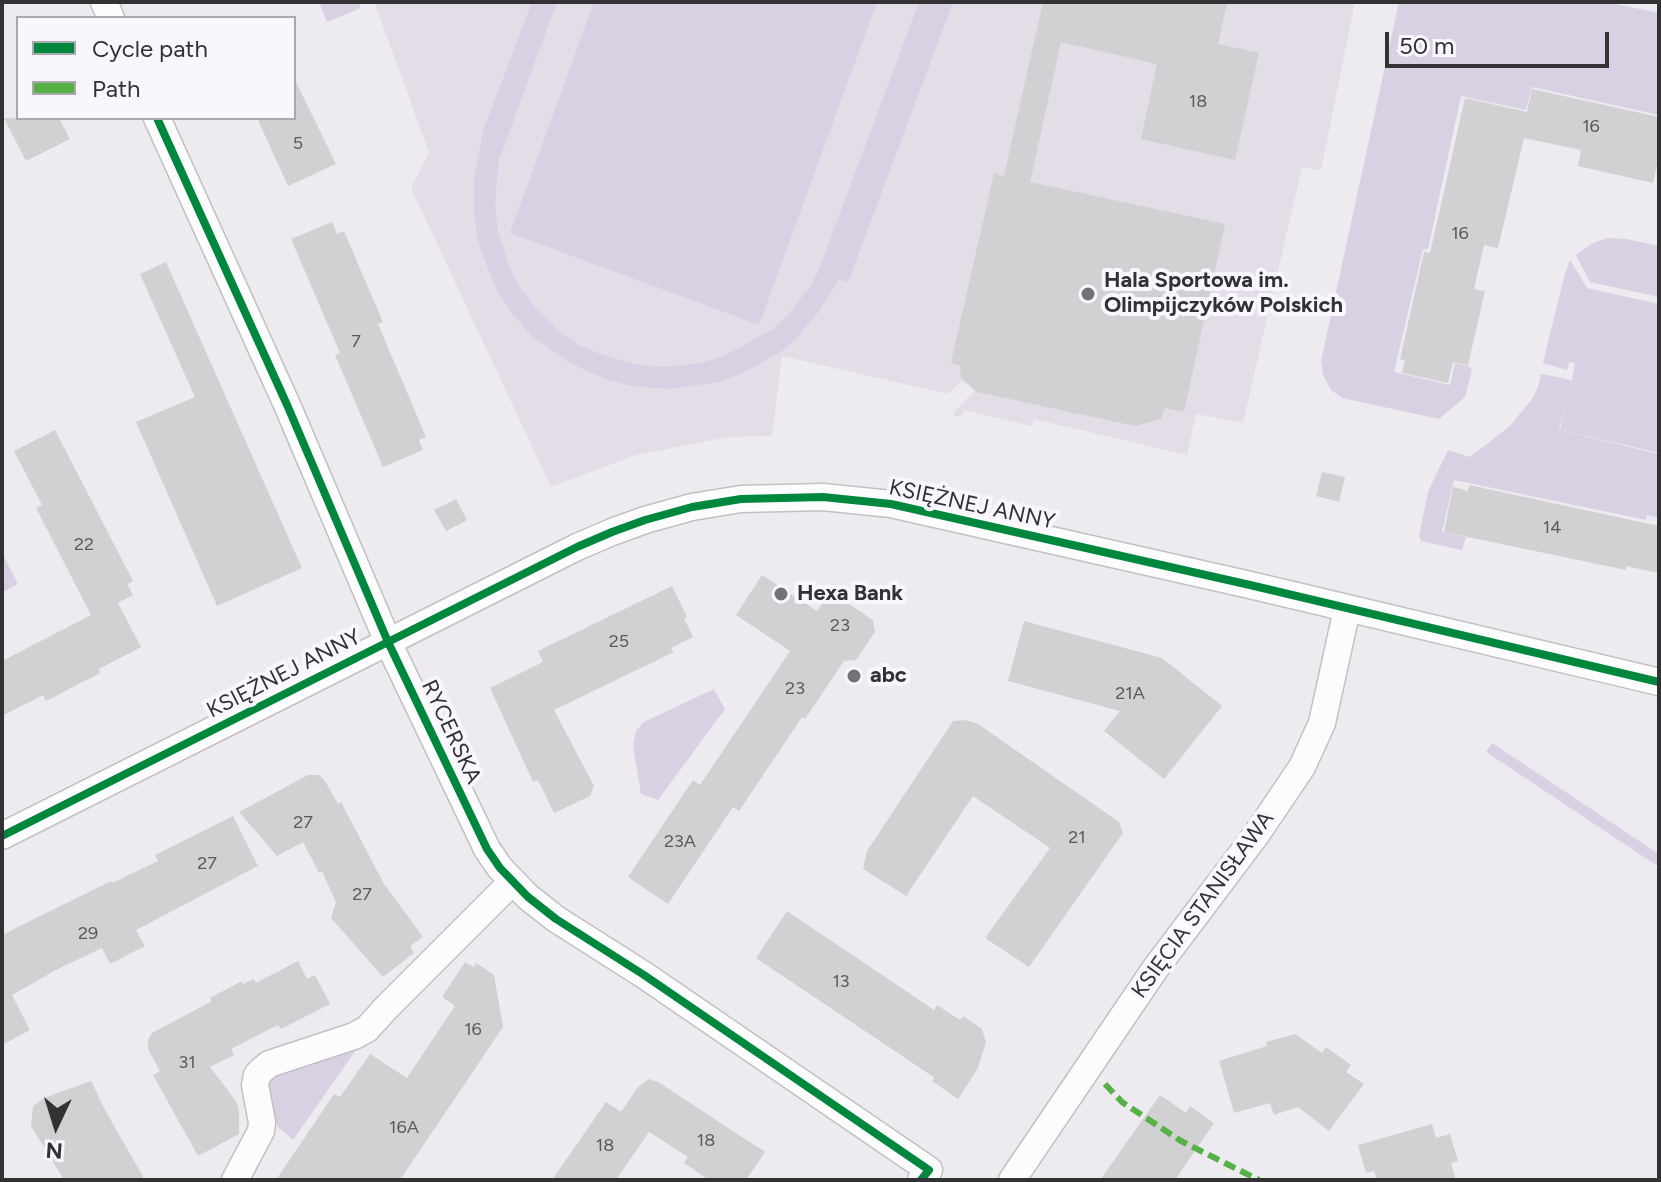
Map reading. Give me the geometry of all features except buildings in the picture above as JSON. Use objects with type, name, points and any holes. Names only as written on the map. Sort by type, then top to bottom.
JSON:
[{"type":"street","name":"RYCERSKA","points":[[158,120],[288,407],[388,642],[487,849],[512,882],[556,919],[644,975],[931,1177]]},
{"type":"street","name":"KSIĘŻNEJ ANNY","points":[[2,836],[577,547],[612,532],[692,507],[767,497],[837,498],[891,504],[1659,682]]},
{"type":"street","name":"KSIĘCIA STANISŁAWA","points":[[1012,1180],[1155,969],[1256,835],[1302,767],[1322,723],[1347,609]]},
{"type":"street","points":[[235,1180],[261,1131],[255,1085],[257,1075],[269,1064],[367,1029],[512,882]]},
{"type":"shaded area","points":[[319,2],[359,2],[361,8],[327,22]]},
{"type":"shaded area","points":[[374,2],[1355,2],[1321,170],[1302,167],[1243,423],[1196,414],[1187,455],[1034,419],[1032,426],[964,410],[961,416],[955,417],[955,411],[974,391],[962,381],[948,394],[782,356],[772,436],[728,437],[636,455],[551,487],[411,188],[429,152]]},
{"type":"shaded area","points":[[532,2],[557,2],[499,160],[495,203],[498,231],[508,264],[517,283],[537,310],[577,344],[638,365],[667,367],[701,363],[726,355],[773,329],[789,314],[818,272],[919,2],[953,2],[848,282],[839,279],[820,310],[782,351],[739,375],[718,382],[672,389],[632,386],[607,380],[570,363],[532,336],[510,311],[494,284],[479,245],[474,215],[474,178],[483,131]]},
{"type":"shaded area","points":[[594,2],[877,2],[759,325],[510,233]]},
{"type":"shaded area","points":[[1399,2],[1607,2],[1659,13],[1659,115],[1532,87],[1526,110],[1461,96],[1428,249],[1423,249],[1394,372],[1450,385],[1455,363],[1469,366],[1472,370],[1465,397],[1439,419],[1342,398],[1331,390],[1323,375],[1321,361]]},
{"type":"shaded area","points":[[1607,238],[1659,246],[1659,297],[1590,282],[1576,255]]},
{"type":"shaded area","points":[[1570,260],[1587,288],[1659,304],[1659,453],[1560,430],[1565,405],[1559,430],[1659,454],[1659,518],[1647,515],[1646,520],[1454,480],[1442,532],[1466,537],[1462,550],[1421,541],[1419,536],[1428,492],[1448,450],[1470,457],[1510,426],[1532,399],[1541,374],[1572,380],[1575,363],[1569,362],[1567,370],[1543,363]]},
{"type":"shaded area","points":[[2,553],[18,584],[2,593]]},
{"type":"shaded area","points":[[714,689],[725,709],[658,800],[641,794],[633,746],[636,731],[644,722]]},
{"type":"shaded area","points":[[1492,743],[1659,854],[1659,867],[1486,752]]},
{"type":"shaded area","points":[[344,1050],[356,1050],[293,1140],[277,1126],[268,1088],[269,1079],[272,1074]]},
{"type":"marked path","points":[[1105,1084],[1122,1102],[1181,1141],[1259,1180]]},
{"type":"cycle path","points":[[158,120],[288,407],[388,642],[487,849],[500,868],[528,897],[556,919],[644,975],[929,1170],[921,1180]]},
{"type":"cycle path","points":[[2,836],[577,547],[645,520],[692,507],[741,499],[823,497],[891,504],[1659,682]]},
{"type":"place","name":"Hala Sportowa im. Olimpijczyków Polskich","points":[[1088,294]]},
{"type":"place","name":"Hexa Bank","points":[[781,594]]},
{"type":"place","name":"abc","points":[[854,676]]}]
